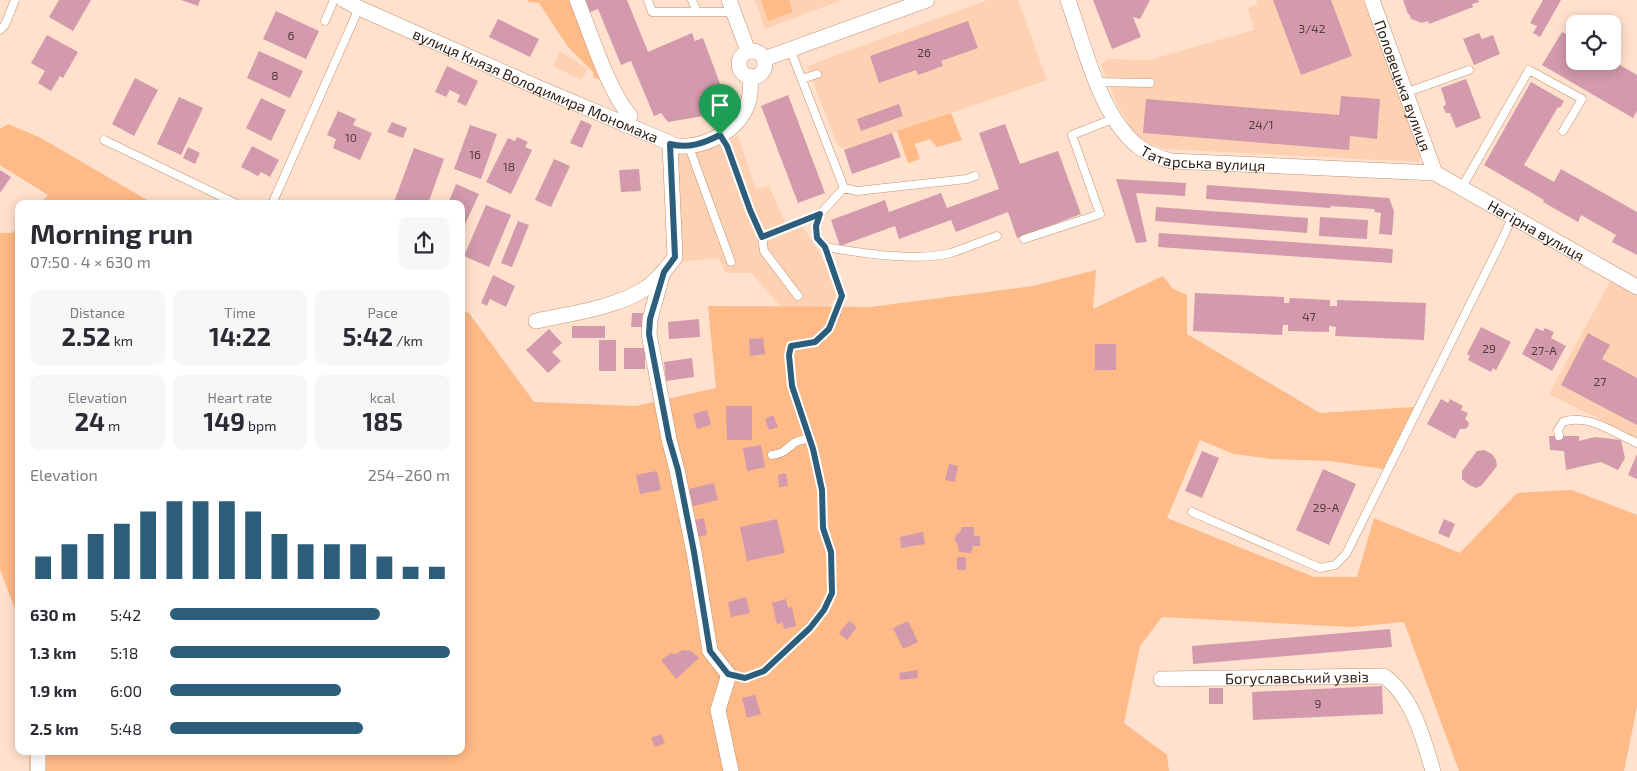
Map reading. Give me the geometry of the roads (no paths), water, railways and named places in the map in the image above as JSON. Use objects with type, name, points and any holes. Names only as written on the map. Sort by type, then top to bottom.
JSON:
[{"type":"street","name":"вулиця Князя Володимира Мономаха","points":[[344,0],[670,144],[689,146],[706,142],[720,135],[736,123],[746,108],[751,90],[750,76]]},
{"type":"street","points":[[577,0],[612,87],[630,116],[625,125]]},
{"type":"street","points":[[764,59],[927,0]]},
{"type":"street","name":"Татарська вулиця","points":[[1068,0],[1096,82],[1114,119],[1125,134],[1140,148],[1153,155],[1171,161],[1435,172]]},
{"type":"street","name":"Половецька вулиця","points":[[1372,0],[1435,172]]},
{"type":"street","points":[[731,6],[748,51]]},
{"type":"street","points":[[748,51],[756,51],[764,59],[765,66],[761,73],[750,76],[743,73],[739,66],[742,55],[748,51]]},
{"type":"street","points":[[536,321],[626,304],[664,272],[675,257],[670,144]]},
{"type":"street","name":"Нагірна вулиця","points":[[1435,172],[1637,287]]},
{"type":"street","points":[[664,272],[650,319],[649,334],[669,439],[678,470],[694,552],[710,651],[728,674],[718,710],[731,771]]},
{"type":"street","name":"Богуславський узвіз","points":[[1161,679],[1384,676],[1393,682],[1400,691],[1420,730],[1433,771]]},
{"type":"street","points":[[38,755],[38,771]]},
{"type":"lane","points":[[0,30],[5,25],[15,0]]},
{"type":"lane","points":[[325,22],[334,0]]},
{"type":"lane","points":[[648,0],[652,12],[697,12],[731,6]]},
{"type":"lane","points":[[692,0],[697,12]]},
{"type":"lane","points":[[274,200],[359,8]]},
{"type":"lane","points":[[790,49],[844,188]]},
{"type":"lane","points":[[1405,93],[1469,70]]},
{"type":"lane","points":[[1462,187],[1529,70],[1582,99],[1563,131]]},
{"type":"lane","points":[[802,79],[817,74]]},
{"type":"lane","points":[[1096,82],[1150,83]]},
{"type":"lane","points":[[1024,239],[1100,214],[1072,135],[1114,119]]},
{"type":"lane","points":[[720,135],[727,146],[750,210],[762,237],[764,250],[798,296]]},
{"type":"lane","points":[[104,140],[229,200]]},
{"type":"lane","points":[[689,146],[731,262]]},
{"type":"lane","points":[[844,188],[857,191],[968,179],[975,176]]},
{"type":"lane","points":[[728,674],[745,678],[764,671],[810,628],[824,610],[832,593],[831,552],[823,528],[822,490],[809,438],[792,386],[789,355],[791,346],[815,342],[829,329],[842,296],[825,247],[817,238],[816,226],[820,214],[844,188]]},
{"type":"lane","points":[[762,237],[820,214]]},
{"type":"lane","points":[[1192,512],[1320,568],[1335,565],[1346,554],[1497,250],[1512,216]]},
{"type":"lane","points":[[825,247],[910,257],[949,253],[998,236]]},
{"type":"lane","points":[[1558,436],[1558,430],[1563,422],[1577,419],[1588,421],[1637,443]]},
{"type":"lane","points":[[772,455],[780,454],[795,442],[809,438]]}]
